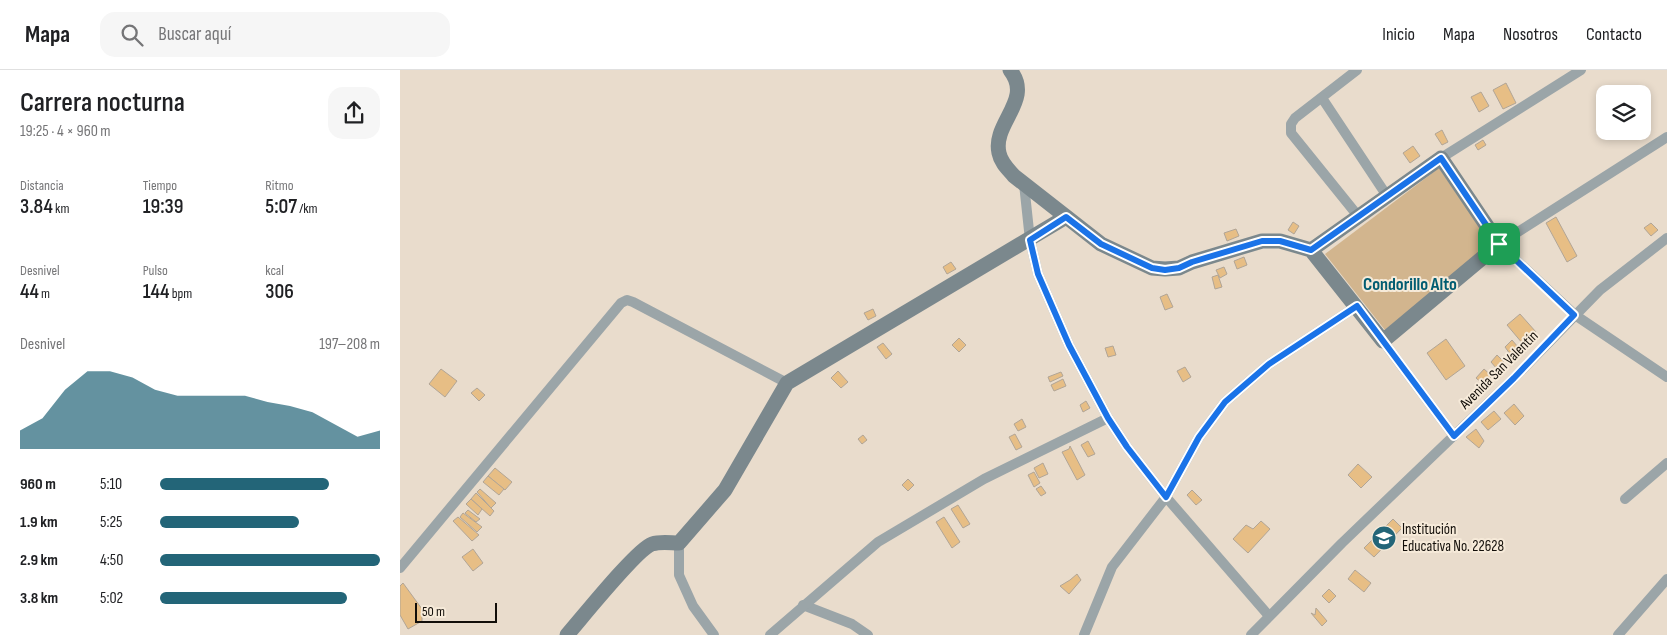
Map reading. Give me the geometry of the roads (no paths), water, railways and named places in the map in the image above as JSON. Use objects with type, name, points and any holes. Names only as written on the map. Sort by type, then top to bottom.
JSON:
[{"type":"street","points":[[1010,70],[1015,76],[1018,92],[998,140],[999,154],[1004,166],[1024,184],[1101,244],[1152,268],[1165,270],[1179,268],[1192,262],[1262,241],[1280,241],[1311,250],[1357,306],[1454,436]]},
{"type":"street","points":[[1357,70],[1295,118],[1290,124],[1291,133],[1358,216]]},
{"type":"street","points":[[1311,250],[1441,158],[1581,70]]},
{"type":"street","points":[[1322,98],[1387,196]]},
{"type":"street","points":[[1383,341],[1499,244],[1667,137]]},
{"type":"street","points":[[1441,158],[1499,244],[1574,315],[1667,377]]},
{"type":"street","points":[[1024,184],[1030,240],[1038,274],[1069,345],[1108,418],[1127,447],[1166,497],[1269,616]]},
{"type":"street","points":[[714,635],[693,606],[679,575],[679,543],[725,490],[787,383],[1066,217]]},
{"type":"street","name":"Avenida San Valentín","points":[[1251,635],[1342,543],[1514,378],[1600,290],[1667,238]]},
{"type":"street","points":[[400,568],[620,303],[628,300],[633,302],[787,383]]},
{"type":"street","points":[[1084,635],[1112,566],[1166,497],[1199,437],[1225,402],[1269,364],[1357,306]]},
{"type":"street","points":[[770,635],[878,542],[984,479],[1108,418]]},
{"type":"street","points":[[1625,499],[1667,463]]},
{"type":"street","points":[[567,635],[634,558],[650,544],[662,542],[679,543]]},
{"type":"street","points":[[1618,635],[1667,578]]},
{"type":"street","points":[[803,606],[852,624],[868,635]]},
{"type":"place","name":"Institución Educativa No. 22628","points":[[1384,538]]},
{"type":"district","name":"Condorillo Alto","points":[[1410,284]]}]
